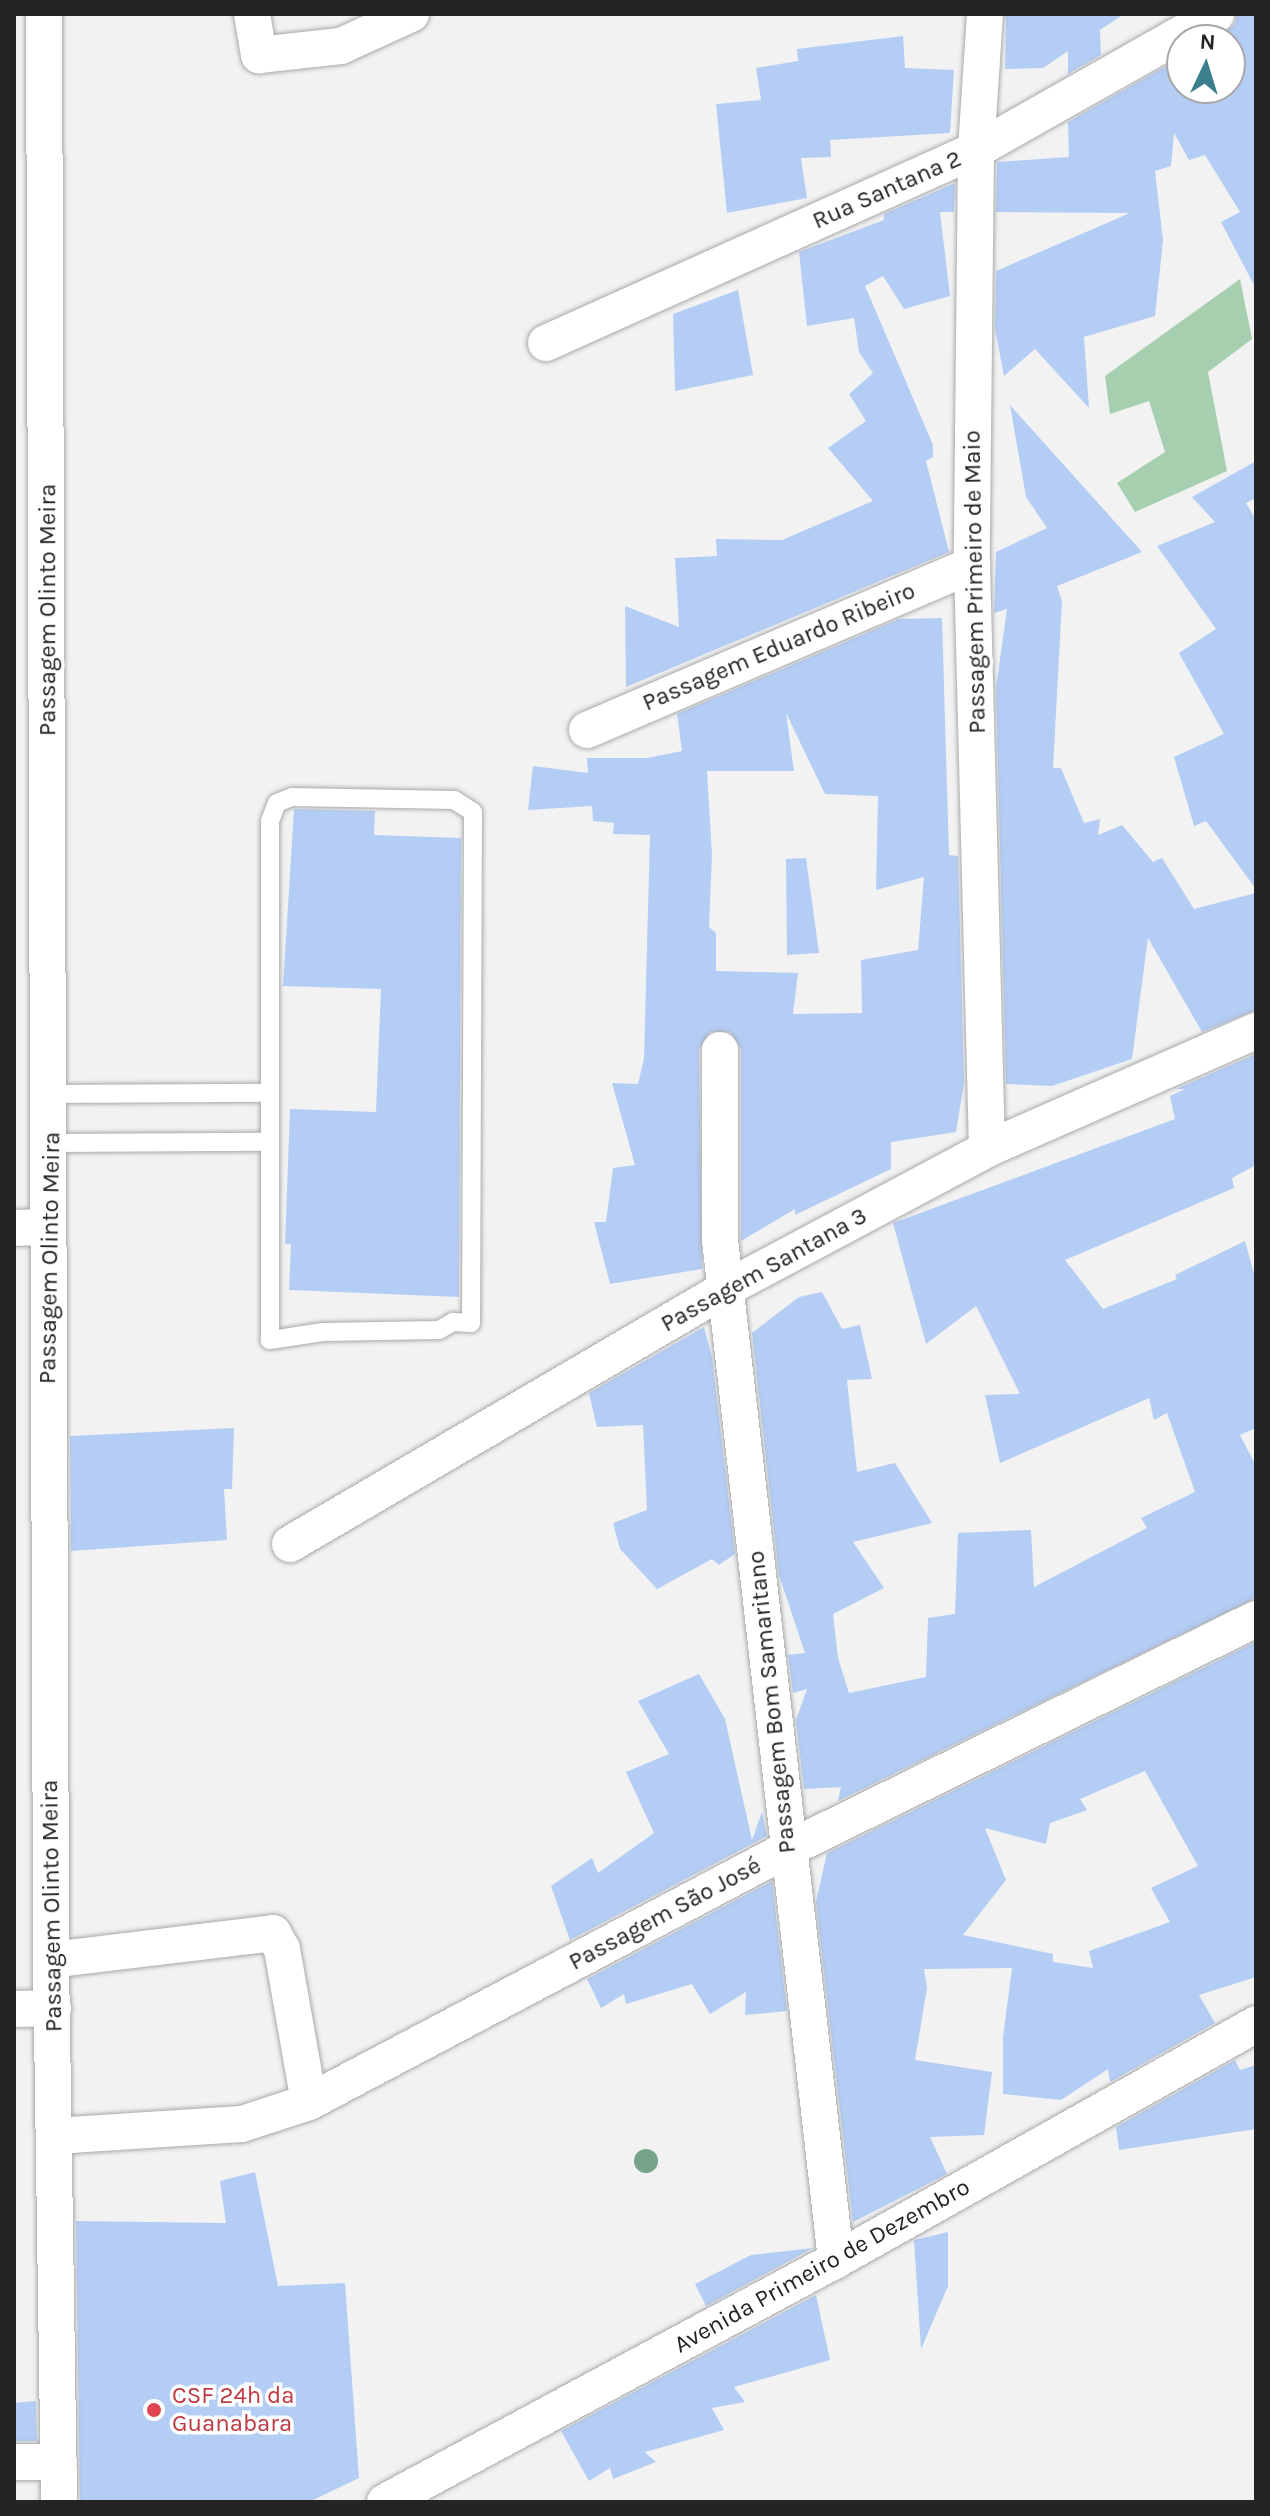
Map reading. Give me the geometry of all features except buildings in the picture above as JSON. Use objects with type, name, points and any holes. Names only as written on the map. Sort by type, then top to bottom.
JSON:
[{"type":"street","name":"Passagem Olinto Meira","points":[[44,14],[51,1143],[31,1227],[53,2008],[59,2502]]},
{"type":"street","points":[[252,14],[259,55],[341,46],[411,14]]},
{"type":"street","name":"Passagem Primeiro de Maio","points":[[985,14],[976,150],[972,565],[987,1149]]},
{"type":"street","name":"Rua Santana 2","points":[[546,343],[976,150],[1216,14]]},
{"type":"street","name":"Passagem Eduardo Ribeiro","points":[[587,730],[972,565]]},
{"type":"street","name":"Passagem Santana 3","points":[[290,1544],[729,1287],[987,1149],[1256,1031]]},
{"type":"street","name":"Passagem Bom Samaritano","points":[[720,1050],[718,1201],[836,2260]]},
{"type":"street","name":"Passagem São José","points":[[55,2136],[242,2124],[309,2102],[788,1849],[1256,1619]]},
{"type":"street","points":[[51,1960],[273,1933],[282,1949],[309,2102]]},
{"type":"street","points":[[14,2009],[53,2008]]},
{"type":"street","name":"Avenida Primeiro de Dezembro","points":[[385,2502],[836,2260],[1256,2024]]},
{"type":"street","points":[[14,2462],[59,2462]]},
{"type":"lane","points":[[292,797],[463,801],[473,812],[475,825],[471,1323],[453,1322],[439,1330],[323,1332],[270,1340],[270,1142],[272,810],[292,797]]},
{"type":"lane","points":[[51,1094],[270,1093]]},
{"type":"lane","points":[[51,1143],[270,1142]]},
{"type":"green space","points":[[1240,279],[1252,339],[1208,372],[1227,471],[1135,512],[1117,483],[1165,452],[1149,401],[1110,414],[1105,376]]},
{"type":"place","name":"CSF 24h da Guanabara","points":[[154,2410]]}]
